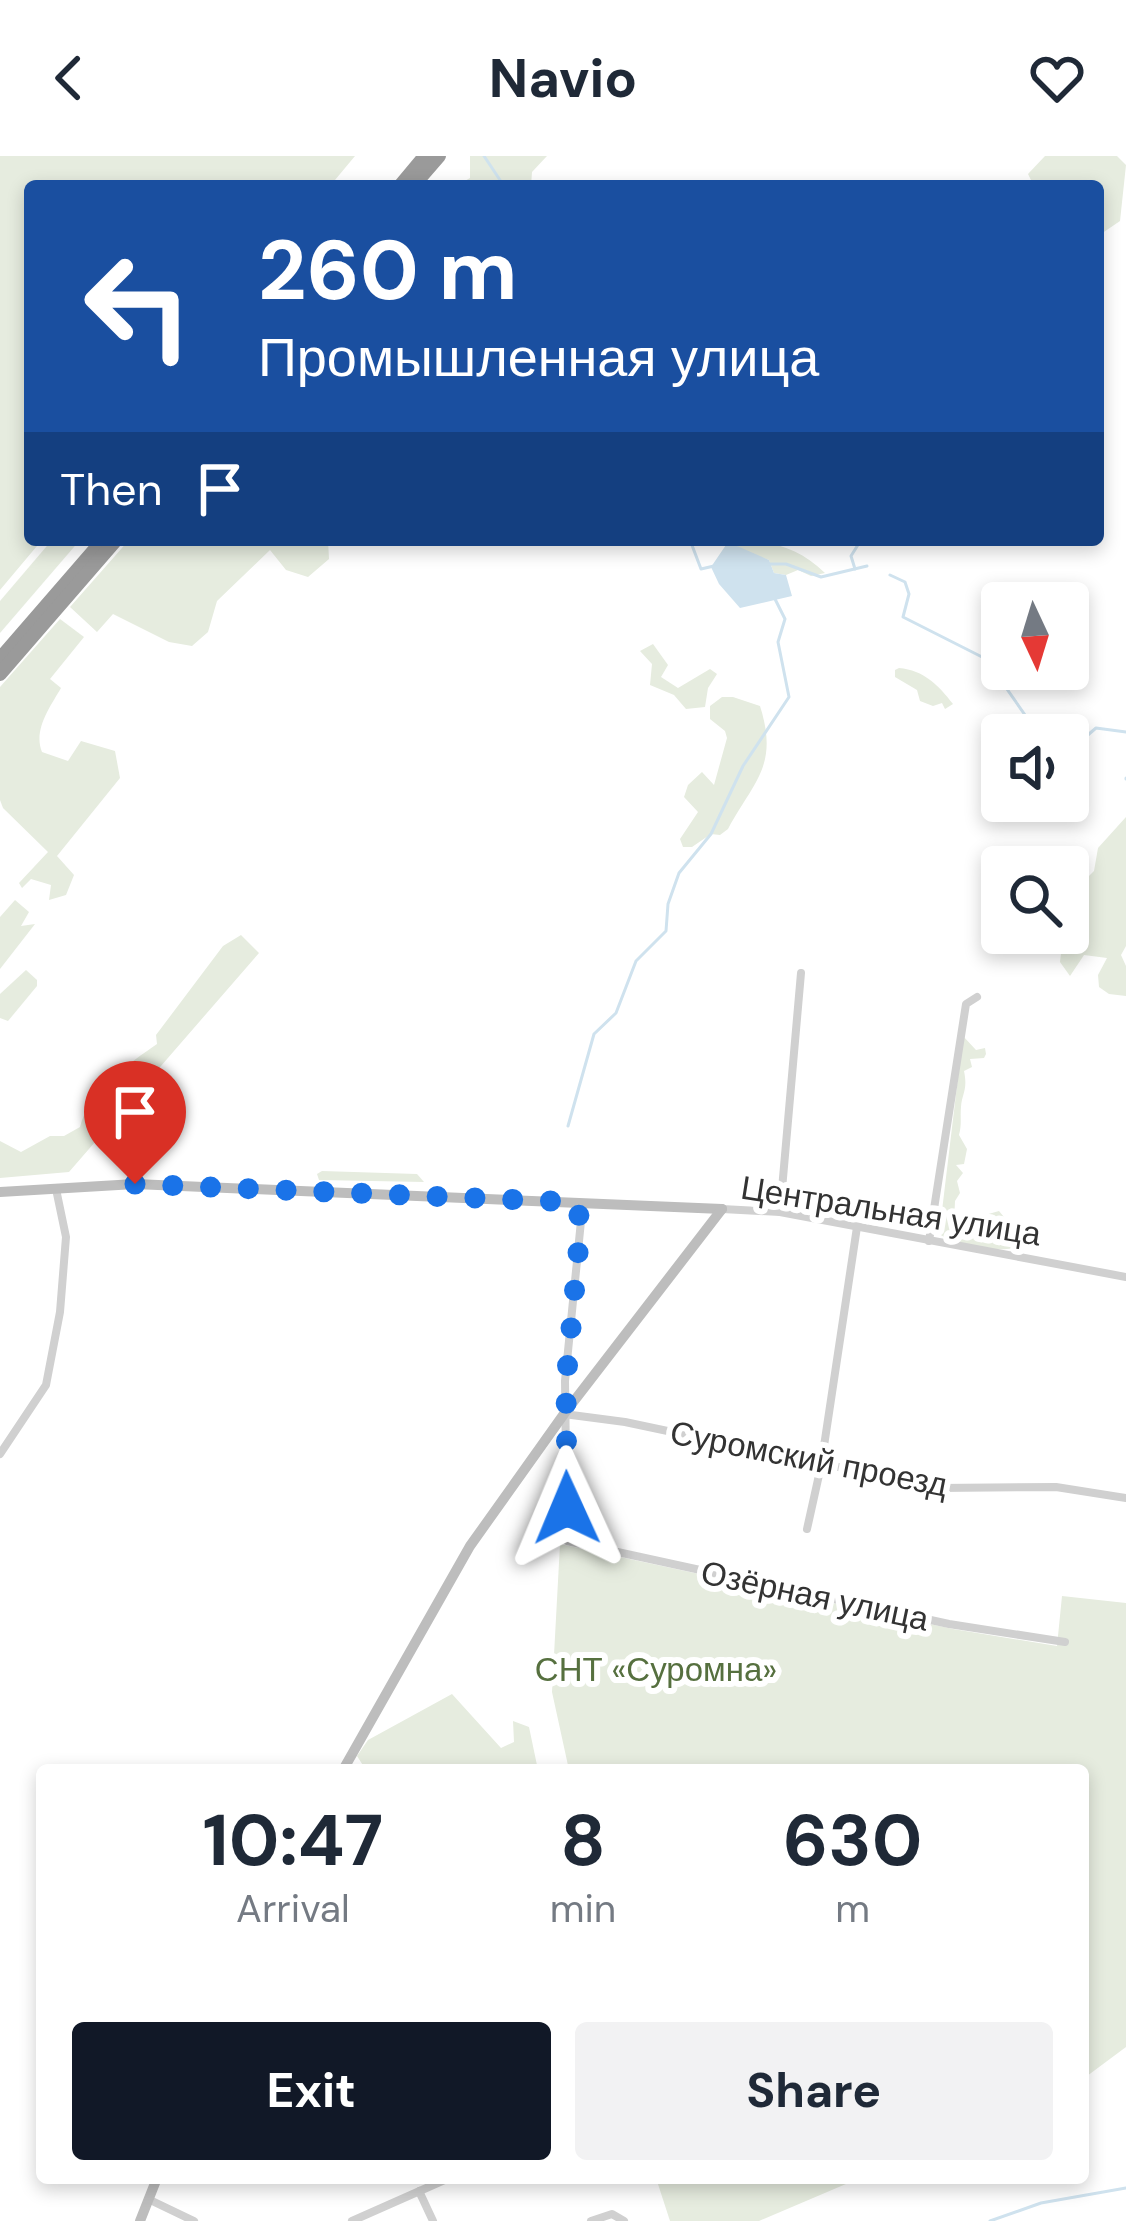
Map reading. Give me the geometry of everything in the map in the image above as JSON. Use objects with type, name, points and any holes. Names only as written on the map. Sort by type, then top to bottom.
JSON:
[{"type":"highway","points":[[405,180],[425,156]]},
{"type":"highway","points":[[418,180],[439,156]]},
{"type":"highway","points":[[0,658],[98,546]]},
{"type":"highway","points":[[0,674],[111,546]]},
{"type":"street","points":[[780,1212],[801,973]]},
{"type":"street","points":[[929,1241],[966,1004],[977,998]]},
{"type":"street","name":"Центральная улица","points":[[0,1192],[135,1184],[780,1212],[1126,1277]]},
{"type":"street","points":[[0,1456],[46,1384],[60,1312],[66,1237],[56,1189]]},
{"type":"street","points":[[564,1414],[581,1221],[574,1202]]},
{"type":"street","points":[[346,1764],[470,1546],[564,1414],[722,1209]]},
{"type":"street","points":[[807,1529],[857,1227]]},
{"type":"street","name":"Суромский проезд","points":[[564,1414],[626,1422],[938,1488],[1056,1487],[1126,1498]]},
{"type":"street","name":"Озёрная улица","points":[[564,1414],[567,1541],[950,1624],[1065,1642]]},
{"type":"street","points":[[140,2221],[154,2184]]},
{"type":"street","points":[[352,2221],[435,2184]]},
{"type":"street","points":[[419,2191],[433,2221]]},
{"type":"street","points":[[148,2199],[194,2221]]},
{"type":"street","points":[[591,2221],[612,2214],[624,2221]]},
{"type":"green space","points":[[0,156],[355,156],[335,180],[24,180],[24,546],[37,546],[0,590]]},
{"type":"green space","points":[[470,156],[547,156],[532,172],[531,180],[466,180]]},
{"type":"green space","points":[[1045,156],[1117,156],[1126,165],[1120,221],[1104,232],[1104,180],[1031,180],[1028,174]]},
{"type":"green space","points":[[47,546],[75,546],[0,633],[0,601]]},
{"type":"green space","points":[[124,546],[328,546],[329,559],[308,577],[286,570],[270,550],[217,601],[208,632],[192,646],[169,642],[113,614],[97,632],[70,607]]},
{"type":"green space","points":[[737,546],[780,546],[825,573],[774,573],[769,560]]},
{"type":"green space","points":[[60,619],[84,637],[50,679],[61,688],[41,727],[42,752],[68,761],[81,741],[115,751],[120,778],[57,856],[74,875],[66,895],[49,900],[51,885],[31,879],[22,888],[19,883],[48,852],[0,800],[0,687]]},
{"type":"green space","points":[[653,644],[668,665],[661,677],[678,688],[710,669],[717,674],[708,688],[705,707],[686,709],[674,695],[650,685],[652,664],[640,651]]},
{"type":"green space","points":[[899,668],[930,680],[953,704],[945,709],[942,703],[933,706],[920,701],[917,690],[895,677]]},
{"type":"green space","points":[[722,697],[760,706],[765,759],[728,829],[683,847],[680,839],[698,812],[684,797],[688,785],[702,772],[714,785],[727,738],[710,719],[710,706]]},
{"type":"green space","points":[[1126,817],[1126,946],[1121,955],[1126,966],[1126,996],[1099,987],[1098,975],[1107,958],[1084,955],[1070,976],[1060,962],[1061,954],[1089,954],[1089,876],[1098,848]]},
{"type":"green space","points":[[15,900],[29,912],[21,926],[35,924],[0,969],[0,917]]},
{"type":"green space","points":[[241,935],[259,953],[69,1172],[0,1178],[0,1141],[21,1152],[80,1127],[100,1091],[157,1044],[156,1035],[223,946]]},
{"type":"green space","points":[[26,970],[37,986],[8,1021],[0,1018],[0,994]]},
{"type":"green space","points":[[963,1036],[976,1050],[985,1048],[986,1054],[970,1059],[972,1067],[964,1071],[959,1135],[967,1149],[964,1164],[956,1165],[963,1173],[957,1181],[960,1193],[954,1224],[982,1236],[985,1215],[999,1211],[1004,1217],[1002,1233],[1008,1241],[1023,1245],[1014,1248],[965,1245],[935,1231],[941,1219]]},
{"type":"green space","points":[[317,1174],[417,1174],[424,1182],[319,1180]]},
{"type":"green space","name":"СНТ «Суромна»","points":[[560,1544],[953,1629],[1057,1646],[1062,1596],[1126,1603],[1126,2047],[1089,2075],[1089,1764],[568,1764],[552,1692]]},
{"type":"green space","points":[[452,1694],[501,1748],[514,1742],[513,1721],[529,1727],[537,1764],[362,1764],[357,1756],[368,1740]]},
{"type":"green space","points":[[658,2184],[846,2184],[759,2221],[670,2221]]},
{"type":"water","points":[[725,546],[737,546],[769,560],[774,573],[786,575],[792,596],[740,608],[711,567]]},
{"type":"waterway","points":[[484,156],[500,180]]},
{"type":"waterway","points":[[692,546],[701,569],[714,566]]},
{"type":"waterway","points":[[855,569],[851,556],[857,546]]},
{"type":"waterway","points":[[770,564],[786,564],[821,577],[867,566]]},
{"type":"waterway","points":[[890,575],[905,582],[909,594],[903,617],[986,659],[1024,714]]},
{"type":"waterway","points":[[568,1126],[594,1034],[616,1013],[636,961],[666,931],[668,904],[679,873],[711,834],[743,766],[789,697],[778,642],[785,619],[774,597]]},
{"type":"waterway","points":[[1089,734],[1096,728],[1126,732]]},
{"type":"waterway","points":[[990,2221],[1041,2203],[1126,2188]]},
{"type":"route","points":[[135,1184],[574,1202],[581,1221],[564,1414],[567,1508]]}]
